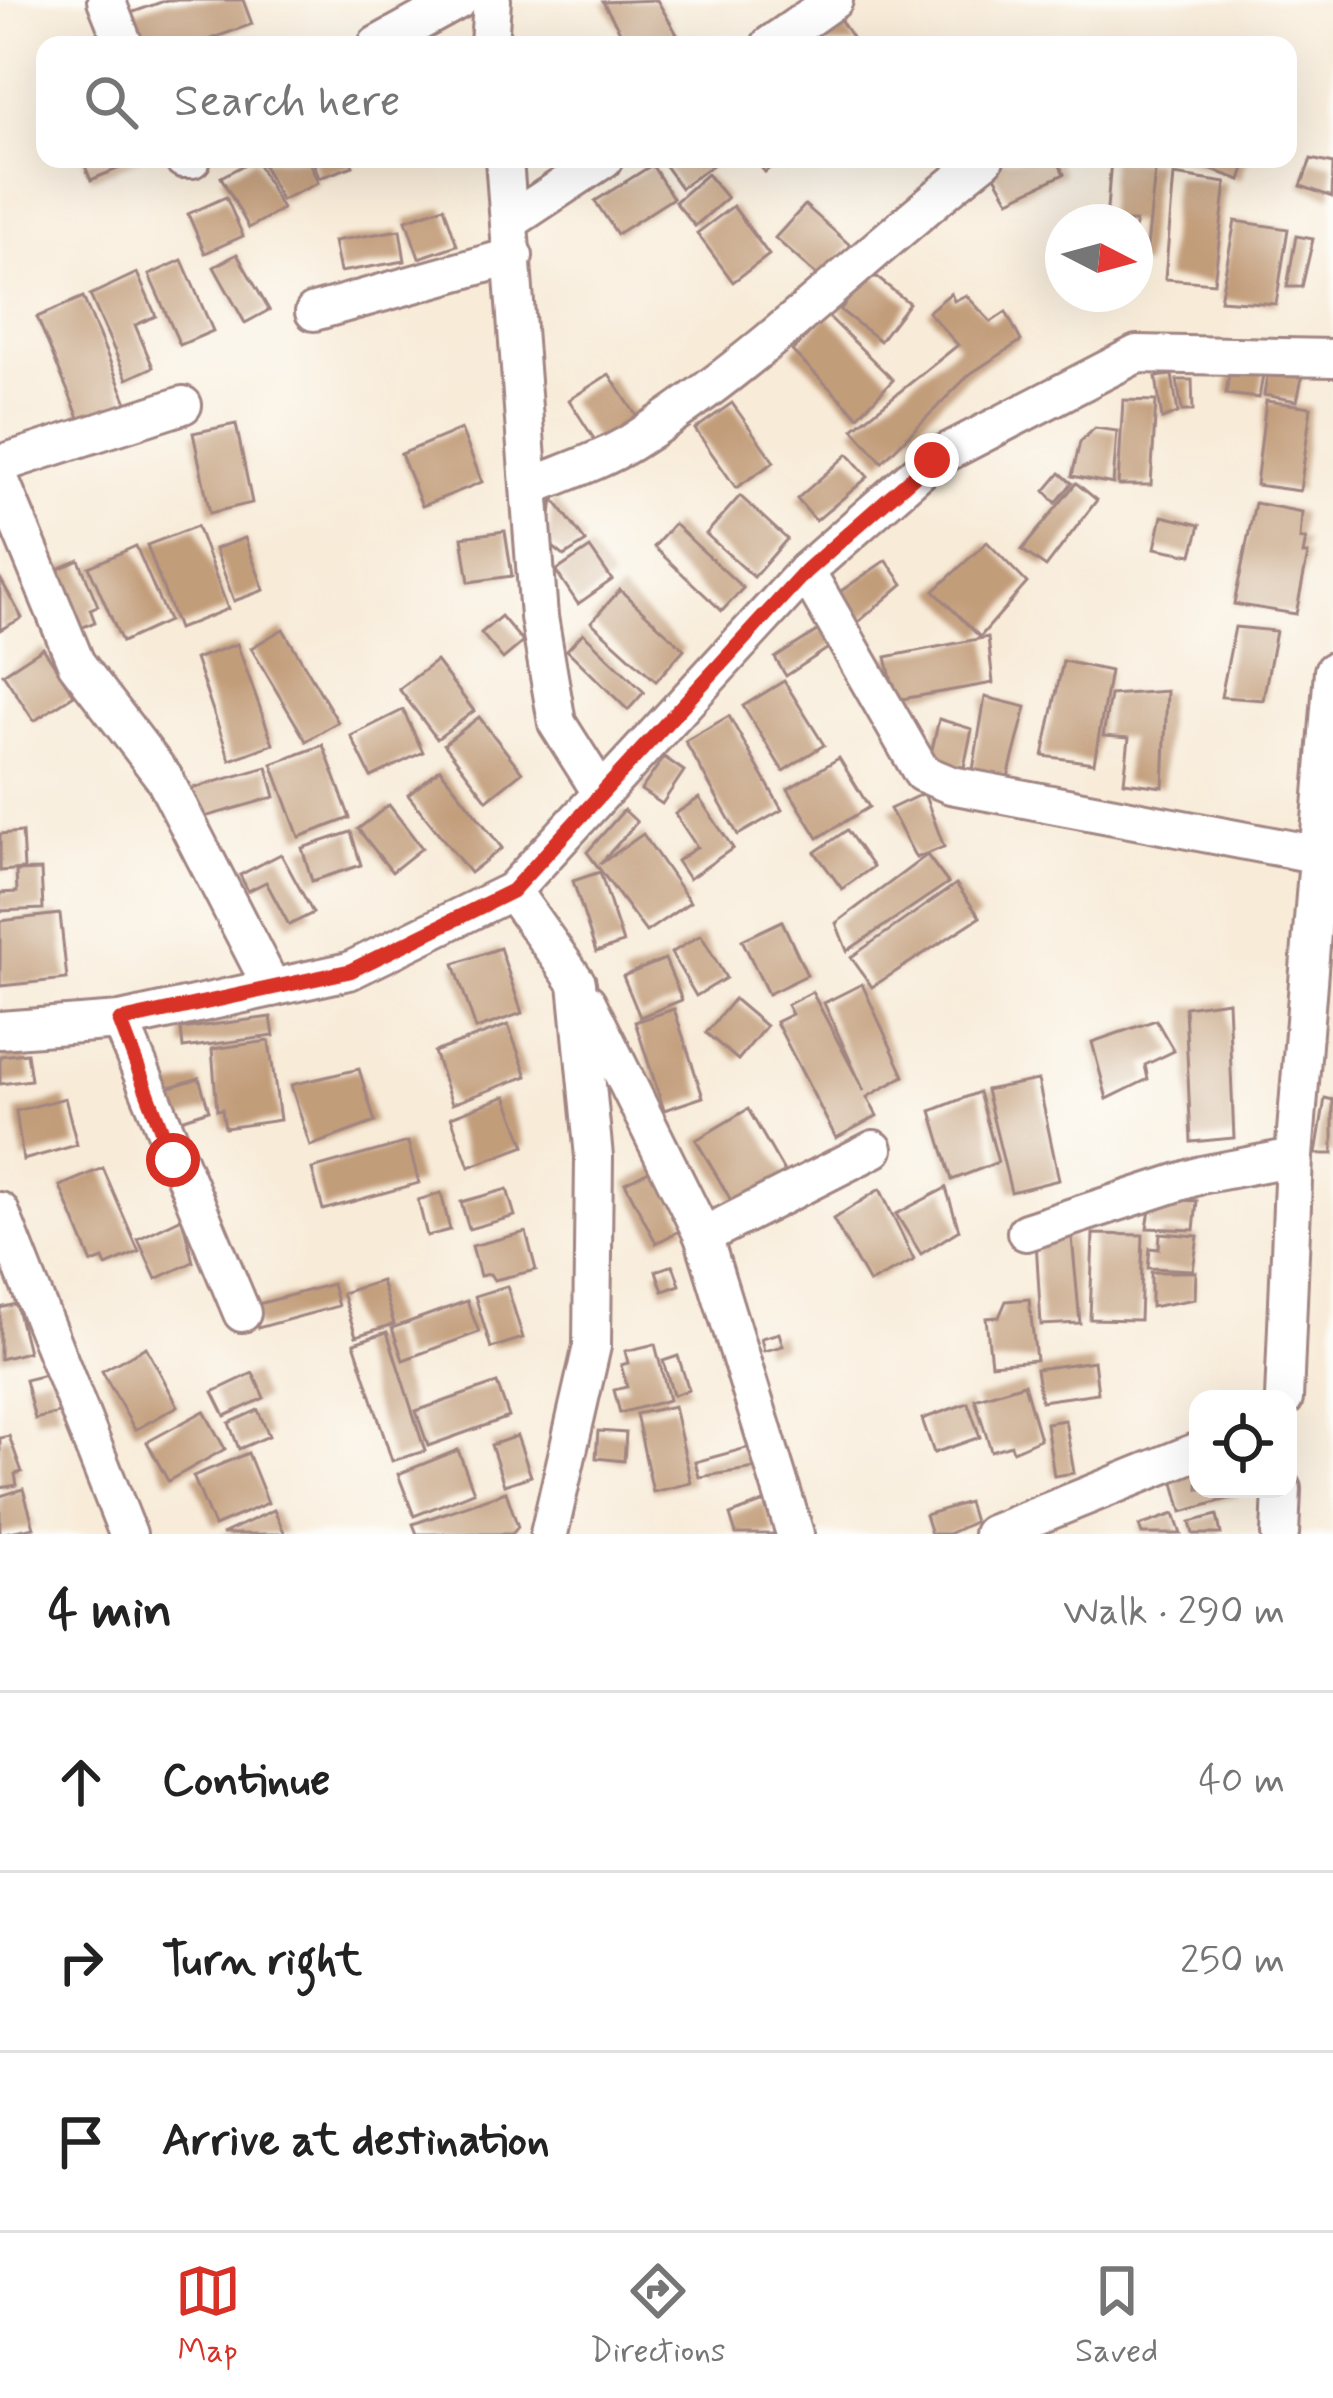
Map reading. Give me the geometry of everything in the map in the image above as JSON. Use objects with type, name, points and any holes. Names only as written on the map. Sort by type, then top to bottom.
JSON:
[{"type":"street","points":[[106,0],[120,36]]},
{"type":"street","points":[[393,36],[459,0]]},
{"type":"street","points":[[490,36],[492,0]]},
{"type":"street","points":[[783,36],[834,0]]},
{"type":"street","points":[[505,168],[539,617],[557,722],[600,791]]},
{"type":"street","points":[[314,312],[513,238],[594,168]]},
{"type":"street","points":[[530,487],[628,445],[752,356],[893,230],[973,168]]},
{"type":"street","points":[[0,1030],[120,1021],[350,971],[512,891],[806,571],[932,460],[1137,354],[1333,358]]},
{"type":"street","points":[[0,464],[183,405]]},
{"type":"street","points":[[0,479],[76,663],[164,778],[272,988]]},
{"type":"street","points":[[806,571],[922,773],[950,785],[1316,854]]},
{"type":"street","points":[[1284,1390],[1294,1156],[1333,671]]},
{"type":"street","points":[[512,891],[577,983],[703,1236],[795,1534]]},
{"type":"street","points":[[549,1534],[592,1346],[594,1156],[577,983]]},
{"type":"street","points":[[120,1021],[242,1313]]},
{"type":"street","points":[[703,1236],[874,1150]]},
{"type":"street","points":[[1026,1232],[1201,1174],[1294,1156]]},
{"type":"street","points":[[0,1211],[128,1534]]},
{"type":"street","points":[[992,1534],[1189,1455]]},
{"type":"street","points":[[1280,1534],[1282,1498]]},
{"type":"building","points":[[167,0],[243,0],[252,24],[219,36],[135,36],[128,14]]},
{"type":"building","points":[[657,0],[678,36],[623,36],[603,2]]},
{"type":"building","points":[[839,18],[851,36],[812,36]]},
{"type":"building","points":[[1311,159],[1333,164],[1332,197],[1301,186]]},
{"type":"building","points":[[86,168],[120,168],[91,180]]},
{"type":"building","points":[[238,168],[260,168],[282,209],[249,228],[221,177]]},
{"type":"building","points":[[265,168],[312,168],[318,183],[281,200]]},
{"type":"building","points":[[315,168],[347,168],[319,178]]},
{"type":"building","points":[[647,168],[654,168],[673,198],[617,234],[595,201]]},
{"type":"building","points":[[667,168],[709,168],[681,188]]},
{"type":"building","points":[[990,168],[1061,168],[1064,174],[1009,200]]},
{"type":"building","points":[[1110,168],[1155,168],[1152,204],[1107,204]]},
{"type":"building","points":[[1207,168],[1245,168],[1241,180]]},
{"type":"building","points":[[707,174],[727,198],[695,226],[675,202]]},
{"type":"building","points":[[1174,175],[1226,183],[1214,283],[1165,279]]},
{"type":"building","points":[[226,197],[243,236],[205,253],[188,214]]},
{"type":"building","points":[[805,205],[851,246],[821,279],[775,238]]},
{"type":"building","points":[[733,206],[769,255],[733,282],[697,233]]},
{"type":"building","points":[[444,207],[457,245],[419,258],[406,220]]},
{"type":"building","points":[[1235,221],[1288,229],[1276,304],[1220,300]]},
{"type":"building","points":[[400,230],[405,261],[340,272],[334,241]]},
{"type":"building","points":[[1296,236],[1313,239],[1302,287],[1287,287]]},
{"type":"building","points":[[237,254],[269,310],[245,323],[214,267]]},
{"type":"building","points":[[182,260],[213,331],[180,345],[149,275]]},
{"type":"building","points":[[870,272],[909,303],[880,341],[840,310]]},
{"type":"building","points":[[137,273],[156,316],[135,325],[153,367],[127,379],[90,295]]},
{"type":"building","points":[[951,293],[954,301],[966,295],[991,322],[1006,312],[1021,341],[970,374],[882,462],[853,429],[958,345],[928,312]]},
{"type":"building","points":[[83,297],[128,405],[82,425],[37,317]]},
{"type":"building","points":[[827,315],[893,380],[858,416],[792,351]]},
{"type":"building","points":[[1231,359],[1265,364],[1259,398],[1226,394]]},
{"type":"building","points":[[1269,365],[1303,373],[1297,401],[1264,395]]},
{"type":"building","points":[[609,374],[638,418],[598,445],[569,400]]},
{"type":"building","points":[[1172,375],[1178,413],[1162,419],[1156,377]]},
{"type":"building","points":[[1177,380],[1192,380],[1193,411],[1182,411]]},
{"type":"building","points":[[1123,400],[1156,401],[1151,485],[1118,485]]},
{"type":"building","points":[[1266,401],[1311,407],[1300,491],[1256,485]]},
{"type":"building","points":[[732,403],[774,462],[736,488],[695,429]]},
{"type":"building","points":[[236,424],[252,503],[210,513],[193,433]]},
{"type":"building","points":[[1095,428],[1117,431],[1113,484],[1072,476],[1080,442]]},
{"type":"building","points":[[461,429],[482,482],[422,506],[401,454]]},
{"type":"building","points":[[848,454],[868,477],[816,521],[797,499]]},
{"type":"building","points":[[1060,473],[1072,483],[1056,503],[1045,491]]},
{"type":"building","points":[[1076,483],[1097,500],[1046,567],[1022,550]]},
{"type":"building","points":[[740,496],[787,539],[754,577],[706,534]]},
{"type":"building","points":[[553,498],[586,542],[564,556],[548,543]]},
{"type":"building","points":[[1255,503],[1302,512],[1300,539],[1306,539],[1303,554],[1308,554],[1296,614],[1234,604]]},
{"type":"building","points":[[1162,516],[1200,525],[1192,555],[1155,548]]},
{"type":"building","points":[[674,524],[743,588],[722,611],[654,547]]},
{"type":"building","points":[[197,526],[228,609],[178,629],[147,545]]},
{"type":"building","points":[[505,531],[512,576],[469,582],[462,537]]},
{"type":"building","points":[[245,538],[264,590],[234,601],[215,549]]},
{"type":"building","points":[[987,542],[1027,583],[980,637],[934,591]]},
{"type":"building","points":[[136,546],[168,621],[122,642],[89,567]]},
{"type":"building","points":[[590,548],[612,580],[578,604],[556,571]]},
{"type":"building","points":[[79,560],[98,606],[90,609],[95,622],[81,628],[56,570]]},
{"type":"building","points":[[886,560],[903,584],[849,630],[828,600]]},
{"type":"building","points":[[0,578],[22,618],[0,630]]},
{"type":"building","points":[[620,590],[684,649],[656,681],[591,622]]},
{"type":"building","points":[[501,616],[523,642],[503,659],[481,633]]},
{"type":"building","points":[[828,624],[839,641],[786,676],[775,658]]},
{"type":"building","points":[[1235,627],[1276,631],[1263,700],[1221,697]]},
{"type":"building","points":[[283,629],[338,722],[306,741],[251,648]]},
{"type":"building","points":[[583,633],[644,692],[628,710],[567,650]]},
{"type":"building","points":[[988,637],[993,683],[896,700],[886,657]]},
{"type":"building","points":[[237,644],[273,744],[230,760],[195,659]]},
{"type":"building","points":[[43,648],[74,695],[34,721],[3,674]]},
{"type":"building","points":[[436,661],[474,711],[437,739],[399,689]]},
{"type":"building","points":[[1063,661],[1110,671],[1094,763],[1043,756]]},
{"type":"building","points":[[784,681],[824,745],[783,771],[743,706]]},
{"type":"building","points":[[1167,691],[1163,787],[1124,782],[1129,738],[1103,736],[1110,695]]},
{"type":"building","points":[[985,697],[1026,707],[1008,777],[973,770]]},
{"type":"building","points":[[403,710],[423,752],[371,777],[351,736]]},
{"type":"building","points":[[729,716],[782,810],[738,835],[685,741]]},
{"type":"building","points":[[479,717],[522,772],[487,800],[444,744]]},
{"type":"building","points":[[939,719],[972,729],[964,767],[929,763]]},
{"type":"building","points":[[323,745],[350,818],[299,837],[272,764]]},
{"type":"building","points":[[664,757],[684,771],[662,804],[641,790]]},
{"type":"building","points":[[839,758],[869,807],[818,838],[788,789]]},
{"type":"building","points":[[267,767],[275,797],[194,820],[186,790]]},
{"type":"building","points":[[440,769],[502,848],[470,873],[408,795]]},
{"type":"building","points":[[924,793],[944,847],[916,858],[890,809]]},
{"type":"building","points":[[699,798],[733,848],[689,879],[677,861],[697,847],[675,814]]},
{"type":"building","points":[[389,805],[422,848],[392,872],[358,829]]},
{"type":"building","points":[[624,810],[637,822],[600,864],[643,834],[690,902],[646,932],[587,852]]},
{"type":"building","points":[[847,830],[873,867],[842,889],[815,852]]},
{"type":"building","points":[[22,832],[24,869],[0,871],[0,834]]},
{"type":"building","points":[[351,832],[361,865],[312,881],[302,848]]},
{"type":"building","points":[[281,854],[313,913],[289,925],[266,882],[248,891],[240,875]]},
{"type":"building","points":[[927,855],[948,883],[847,951],[836,923]]},
{"type":"building","points":[[41,870],[43,909],[0,911],[0,893],[17,892],[16,871]]},
{"type":"building","points":[[600,872],[623,943],[596,952],[573,881]]},
{"type":"building","points":[[956,884],[980,917],[872,987],[851,957]]},
{"type":"building","points":[[60,914],[67,979],[0,986],[0,921]]},
{"type":"building","points":[[782,921],[807,975],[768,994],[742,940]]},
{"type":"building","points":[[701,935],[726,978],[696,996],[671,953]]},
{"type":"building","points":[[500,948],[522,1013],[476,1029],[454,964]]},
{"type":"building","points":[[665,959],[682,1000],[640,1017],[623,976]]},
{"type":"building","points":[[862,984],[904,1076],[867,1097],[877,1116],[836,1138],[776,1022],[792,1014],[787,1005],[812,992],[864,1091],[824,1003]]},
{"type":"building","points":[[734,999],[766,1026],[738,1060],[706,1033]]},
{"type":"building","points":[[1228,1001],[1234,1138],[1191,1142],[1185,1007]]},
{"type":"building","points":[[674,1009],[703,1097],[664,1110],[635,1022]]},
{"type":"building","points":[[271,1017],[274,1036],[183,1048],[181,1029]]},
{"type":"building","points":[[1156,1020],[1174,1051],[1145,1065],[1148,1079],[1107,1099],[1092,1042]]},
{"type":"building","points":[[508,1025],[527,1076],[452,1104],[434,1052]]},
{"type":"building","points":[[269,1041],[280,1120],[225,1128],[222,1109],[217,1110],[212,1049]]},
{"type":"building","points":[[27,1053],[31,1080],[0,1084],[0,1056]]},
{"type":"building","points":[[359,1069],[375,1122],[310,1146],[291,1085]]},
{"type":"building","points":[[199,1078],[209,1110],[175,1121],[164,1089]]},
{"type":"building","points":[[1038,1080],[1059,1180],[1011,1192],[986,1090]]},
{"type":"building","points":[[979,1092],[998,1162],[952,1180],[931,1111]]},
{"type":"building","points":[[506,1096],[525,1146],[469,1167],[451,1117]]},
{"type":"building","points":[[65,1098],[77,1145],[23,1160],[16,1111]]},
{"type":"building","points":[[1325,1098],[1333,1100],[1333,1154],[1316,1154]]},
{"type":"building","points":[[748,1109],[788,1178],[736,1209],[696,1140]]},
{"type":"building","points":[[408,1142],[419,1183],[323,1210],[312,1169]]},
{"type":"building","points":[[657,1167],[687,1227],[656,1243],[625,1183]]},
{"type":"building","points":[[103,1168],[139,1252],[106,1266],[103,1259],[92,1263],[60,1186]]},
{"type":"building","points":[[946,1188],[959,1230],[921,1254],[896,1214]]},
{"type":"building","points":[[507,1189],[515,1216],[469,1229],[461,1202]]},
{"type":"building","points":[[880,1189],[914,1260],[869,1283],[833,1219]]},
{"type":"building","points":[[441,1193],[450,1230],[427,1236],[418,1200]]},
{"type":"building","points":[[1152,1198],[1197,1201],[1194,1230],[1147,1228]]},
{"type":"building","points":[[182,1218],[193,1262],[156,1279],[138,1239]]},
{"type":"building","points":[[526,1232],[536,1270],[494,1280],[490,1274],[480,1276],[472,1246]]},
{"type":"building","points":[[1160,1233],[1198,1236],[1193,1270],[1148,1268],[1150,1248],[1159,1249]]},
{"type":"building","points":[[1093,1234],[1143,1235],[1140,1320],[1090,1319]]},
{"type":"building","points":[[1072,1237],[1080,1323],[1041,1325],[1036,1240]]},
{"type":"building","points":[[673,1265],[680,1285],[663,1291],[656,1271]]},
{"type":"building","points":[[1151,1272],[1196,1272],[1195,1299],[1151,1307]]},
{"type":"building","points":[[381,1281],[394,1324],[356,1336],[342,1293]]},
{"type":"building","points":[[332,1284],[338,1306],[258,1328],[251,1306]]},
{"type":"building","points":[[507,1286],[523,1338],[491,1348],[475,1296]]},
{"type":"building","points":[[1029,1299],[1036,1360],[991,1364],[986,1318],[999,1317],[1006,1301]]},
{"type":"building","points":[[467,1301],[479,1332],[403,1360],[392,1328]]},
{"type":"building","points":[[16,1304],[28,1352],[0,1359],[0,1308]]},
{"type":"building","points":[[387,1332],[425,1451],[392,1461],[354,1343]]},
{"type":"building","points":[[779,1333],[783,1346],[764,1351],[761,1338]]},
{"type":"building","points":[[655,1344],[669,1400],[620,1413],[614,1390],[627,1387],[621,1365],[628,1363],[625,1351]]},
{"type":"building","points":[[146,1347],[178,1406],[135,1430],[102,1371]]},
{"type":"building","points":[[678,1356],[689,1390],[673,1395],[663,1361]]},
{"type":"building","points":[[1094,1361],[1098,1393],[1041,1401],[1036,1369]]},
{"type":"building","points":[[253,1373],[264,1398],[225,1416],[213,1392]]},
{"type":"building","points":[[49,1374],[59,1413],[35,1419],[25,1380]]},
{"type":"building","points":[[497,1383],[509,1417],[428,1446],[416,1411]]},
{"type":"building","points":[[1024,1384],[1040,1439],[1013,1451],[1011,1445],[991,1451],[975,1399]]},
{"type":"building","points":[[968,1403],[980,1437],[934,1453],[922,1419]]},
{"type":"building","points":[[674,1406],[691,1483],[653,1492],[636,1414]]},
{"type":"building","points":[[258,1410],[269,1436],[239,1449],[229,1423]]},
{"type":"building","points":[[204,1411],[225,1449],[168,1481],[147,1442]]},
{"type":"building","points":[[1065,1420],[1074,1473],[1054,1476],[1046,1423]]},
{"type":"building","points":[[598,1431],[626,1433],[624,1461],[596,1458]]},
{"type":"building","points":[[9,1436],[22,1472],[15,1474],[17,1485],[0,1488],[0,1438]]},
{"type":"building","points":[[517,1436],[531,1476],[504,1485],[491,1445]]},
{"type":"building","points":[[750,1447],[755,1468],[699,1477],[695,1462]]},
{"type":"building","points":[[458,1450],[474,1492],[414,1516],[398,1474]]},
{"type":"building","points":[[248,1453],[268,1503],[214,1526],[193,1476]]},
{"type":"building","points":[[1189,1470],[1189,1498],[1232,1498],[1182,1512],[1172,1475]]},
{"type":"building","points":[[23,1489],[34,1527],[0,1534],[0,1496]]},
{"type":"building","points":[[506,1492],[518,1527],[512,1534],[417,1534],[413,1524]]},
{"type":"building","points":[[764,1502],[775,1534],[736,1534],[730,1515]]},
{"type":"building","points":[[968,1502],[974,1522],[948,1534],[931,1534],[925,1515]]},
{"type":"building","points":[[274,1510],[285,1534],[222,1534]]},
{"type":"building","points":[[1174,1514],[1181,1534],[1142,1534],[1139,1526]]},
{"type":"building","points":[[1217,1515],[1221,1534],[1193,1534],[1190,1522]]},
{"type":"route","points":[[173,1160],[120,1021],[350,971],[512,891],[806,571],[932,460]]}]
